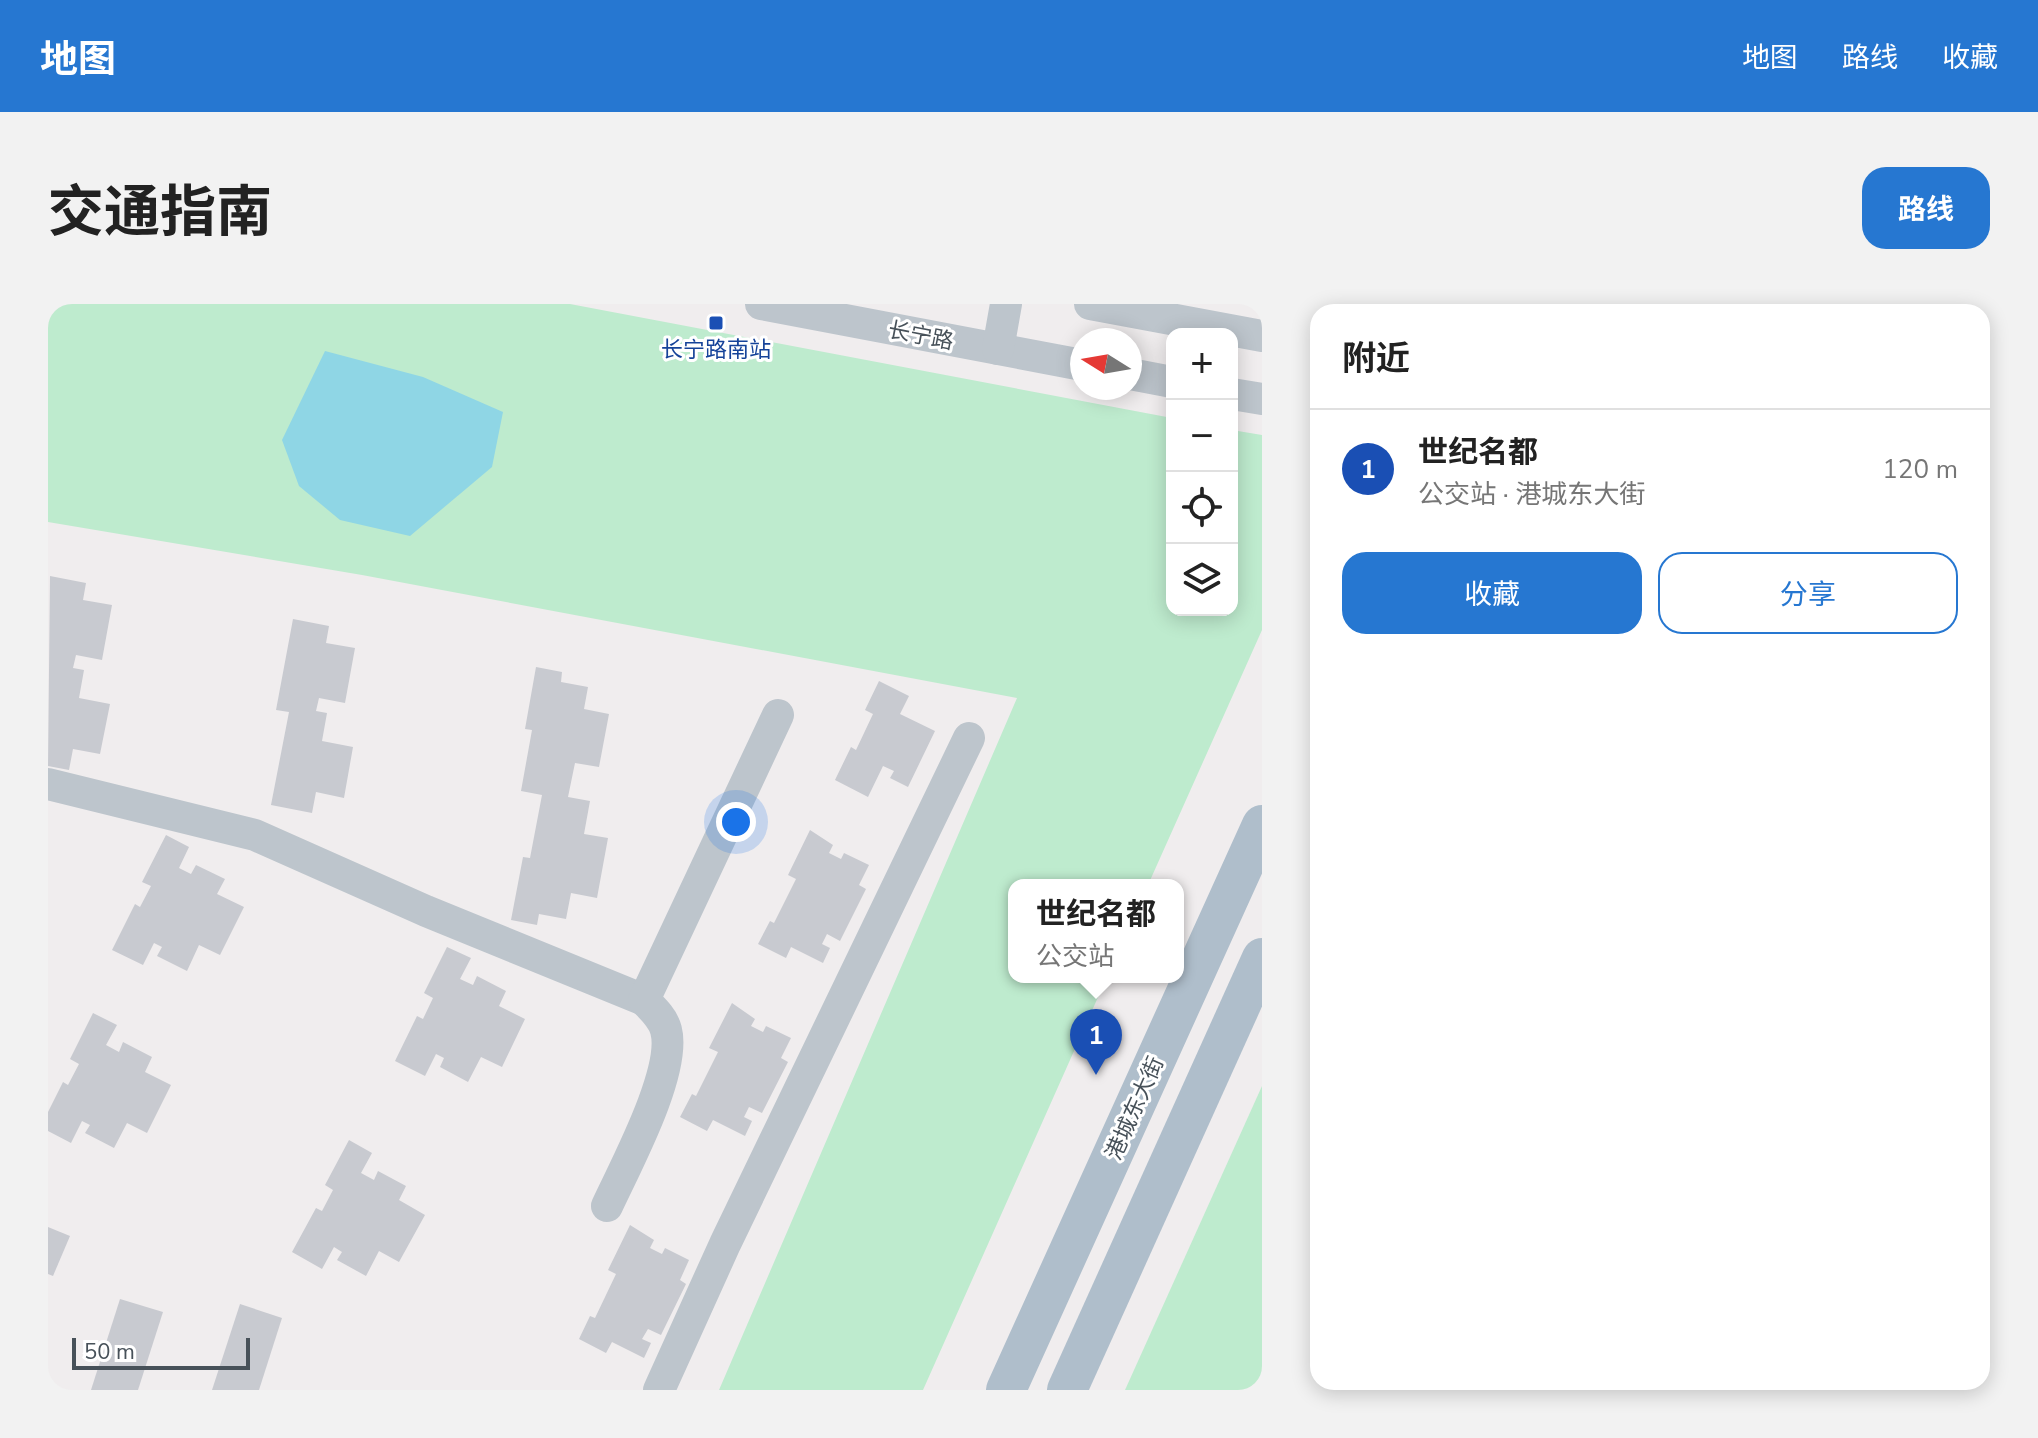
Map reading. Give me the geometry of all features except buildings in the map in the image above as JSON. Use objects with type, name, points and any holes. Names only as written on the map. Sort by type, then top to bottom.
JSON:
[{"type":"main road","name":"港城东大街","points":[[1006,1390],[1262,825]]},
{"type":"main road","points":[[1067,1390],[1262,958]]},
{"type":"street","name":"长宁路","points":[[761,304],[1070,363]]},
{"type":"street","points":[[998,349],[1006,304]]},
{"type":"street","points":[[1090,304],[1262,336]]},
{"type":"street","points":[[1142,376],[1166,381]]},
{"type":"street","points":[[1238,395],[1262,399]]},
{"type":"street","points":[[644,1000],[778,715]]},
{"type":"street","points":[[659,1390],[725,1244],[969,738]]},
{"type":"street","points":[[48,784],[255,835],[426,911],[644,1000],[659,1015],[667,1032],[664,1068],[655,1102],[607,1206]]},
{"type":"green space","points":[[48,304],[570,304],[1166,417],[1166,616],[1238,616],[1238,431],[1262,435],[1262,630],[1151,879],[1008,879],[1008,983],[1104,983],[923,1390],[719,1390],[1017,698],[362,575],[48,522]]},
{"type":"green space","points":[[1262,1086],[1262,1390],[1125,1390]]},
{"type":"water","points":[[325,351],[423,377],[503,412],[492,467],[410,536],[340,520],[299,486],[282,440]]},
{"type":"place","name":"长宁路南站","points":[[716,323]]},
{"type":"place","name":"世纪名都","points":[[1096,1075]]}]
